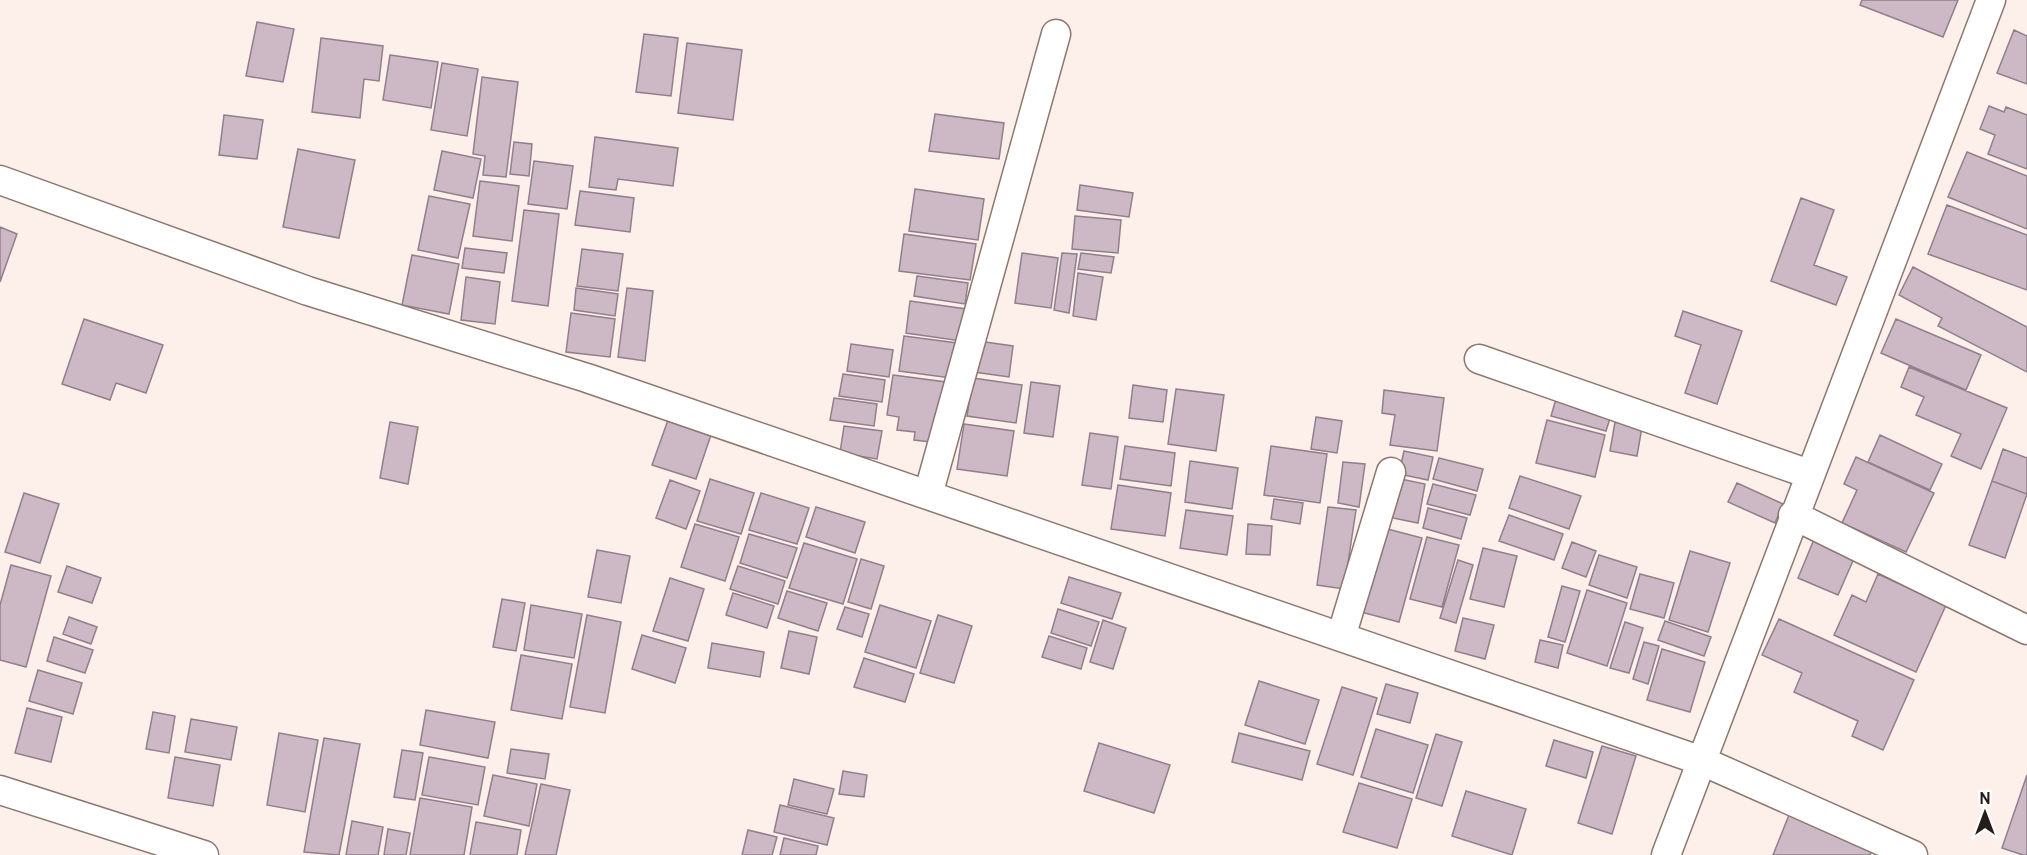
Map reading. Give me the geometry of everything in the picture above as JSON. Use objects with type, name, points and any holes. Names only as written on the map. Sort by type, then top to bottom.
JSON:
[{"type":"street","points":[[1666,855],[1793,515],[1991,0]]},
{"type":"street","points":[[928,495],[1056,34]]},
{"type":"street","points":[[0,180],[308,291],[587,378],[1702,761],[1913,855]]},
{"type":"street","points":[[1479,358],[1809,474]]},
{"type":"street","points":[[1341,637],[1391,472]]},
{"type":"street","points":[[1793,515],[2027,630]]},
{"type":"street","points":[[0,790],[164,850],[204,855]]},
{"type":"building","points":[[1862,0],[1958,0],[1943,37],[1860,5]]},
{"type":"building","points":[[257,22],[294,29],[283,82],[246,76]]},
{"type":"building","points":[[2014,30],[2027,36],[2027,84],[1997,73]]},
{"type":"building","points":[[644,34],[678,38],[671,96],[636,92]]},
{"type":"building","points":[[321,38],[383,46],[379,81],[364,79],[360,118],[312,112]]},
{"type":"building","points":[[687,43],[742,50],[733,120],[678,113]]},
{"type":"building","points":[[390,55],[438,62],[431,108],[383,100]]},
{"type":"building","points":[[442,63],[478,69],[467,136],[431,130]]},
{"type":"building","points":[[482,77],[518,82],[506,177],[483,175],[485,156],[473,154]]},
{"type":"building","points":[[1989,106],[2004,112],[2006,107],[2027,115],[2027,169],[1988,154],[1995,135],[1980,129]]},
{"type":"building","points":[[935,114],[1004,123],[999,159],[929,151]]},
{"type":"building","points":[[224,115],[263,120],[257,159],[219,155]]},
{"type":"building","points":[[595,137],[678,148],[673,186],[618,179],[616,190],[589,187]]},
{"type":"building","points":[[514,142],[532,144],[529,176],[510,174]]},
{"type":"building","points":[[298,149],[355,160],[339,238],[283,227]]},
{"type":"building","points":[[442,151],[481,159],[473,198],[434,190]]},
{"type":"building","points":[[1967,152],[2027,176],[2027,229],[1948,197]]},
{"type":"building","points":[[534,161],[573,166],[567,209],[528,204]]},
{"type":"building","points":[[480,181],[519,186],[512,241],[473,236]]},
{"type":"building","points":[[1080,185],[1133,193],[1129,217],[1077,210]]},
{"type":"building","points":[[915,189],[984,199],[978,240],[909,231]]},
{"type":"building","points":[[580,191],[634,198],[630,232],[575,225]]},
{"type":"building","points":[[429,196],[470,204],[458,258],[418,250]]},
{"type":"building","points":[[1801,198],[1834,210],[1814,265],[1847,277],[1836,305],[1771,281]]},
{"type":"building","points":[[1947,205],[2027,235],[2027,290],[1928,254]]},
{"type":"building","points":[[524,210],[559,214],[548,306],[512,301]]},
{"type":"building","points":[[1075,216],[1121,220],[1118,253],[1072,249]]},
{"type":"building","points":[[0,227],[17,234],[0,282]]},
{"type":"building","points":[[904,234],[976,244],[970,280],[899,271]]},
{"type":"building","points":[[465,248],[507,253],[504,273],[462,268]]},
{"type":"building","points":[[582,249],[623,254],[618,291],[577,286]]},
{"type":"building","points":[[1022,253],[1058,258],[1051,308],[1015,303]]},
{"type":"building","points":[[1062,253],[1077,254],[1069,313],[1054,310]]},
{"type":"building","points":[[1081,253],[1114,257],[1111,273],[1078,269]]},
{"type":"building","points":[[412,255],[459,264],[449,314],[402,305]]},
{"type":"building","points":[[1913,267],[2027,327],[2027,372],[1938,326],[1942,318],[1899,295]]},
{"type":"building","points":[[1078,273],[1103,277],[1096,320],[1073,316]]},
{"type":"building","points":[[917,276],[968,283],[965,304],[914,296]]},
{"type":"building","points":[[466,277],[500,282],[495,324],[461,320]]},
{"type":"building","points":[[576,288],[618,294],[615,316],[574,310]]},
{"type":"building","points":[[627,288],[653,291],[645,361],[618,357]]},
{"type":"building","points":[[910,301],[966,309],[961,341],[906,333]]},
{"type":"building","points":[[1683,311],[1742,331],[1717,404],[1685,393],[1701,345],[1675,336]]},
{"type":"building","points":[[571,313],[615,319],[610,357],[566,352]]},
{"type":"building","points":[[84,319],[163,345],[146,393],[116,383],[110,400],[62,384]]},
{"type":"building","points":[[1896,319],[1981,355],[1966,390],[1881,353]]},
{"type":"building","points":[[904,336],[957,343],[951,378],[899,371]]},
{"type":"building","points":[[978,341],[1013,346],[1009,377],[974,372]]},
{"type":"building","points":[[851,344],[893,350],[889,377],[847,371]]},
{"type":"building","points":[[1909,367],[2007,408],[1981,469],[1951,456],[1961,434],[1916,415],[1924,397],[1901,387]]},
{"type":"building","points":[[843,374],[885,380],[882,402],[839,396]]},
{"type":"building","points":[[893,375],[946,382],[939,443],[914,440],[915,432],[897,430],[899,417],[887,415]]},
{"type":"building","points":[[973,378],[1022,385],[1016,423],[967,416]]},
{"type":"building","points":[[1031,382],[1060,386],[1053,437],[1024,433]]},
{"type":"building","points":[[1133,385],[1167,390],[1163,422],[1129,418]]},
{"type":"building","points":[[1176,389],[1224,395],[1216,451],[1168,444]]},
{"type":"building","points":[[1384,390],[1444,398],[1437,451],[1390,445],[1395,415],[1382,413]]},
{"type":"building","points":[[834,398],[877,404],[874,426],[830,420]]},
{"type":"building","points":[[1556,399],[1611,415],[1606,431],[1551,416]]},
{"type":"building","points":[[1316,417],[1342,421],[1337,453],[1311,449]]},
{"type":"building","points":[[668,420],[711,435],[696,479],[652,465]]},
{"type":"building","points":[[1547,420],[1605,435],[1595,477],[1536,463]]},
{"type":"building","points":[[390,422],[418,427],[408,484],[380,478]]},
{"type":"building","points":[[1615,422],[1642,427],[1637,456],[1610,451]]},
{"type":"building","points":[[964,424],[1014,431],[1007,476],[957,469]]},
{"type":"building","points":[[844,426],[882,431],[877,459],[840,453]]},
{"type":"building","points":[[1090,433],[1118,437],[1111,489],[1082,485]]},
{"type":"building","points":[[1880,435],[1942,464],[1930,490],[1868,462]]},
{"type":"building","points":[[1125,446],[1175,453],[1171,486],[1120,479]]},
{"type":"building","points":[[1271,446],[1327,454],[1320,503],[1264,495]]},
{"type":"building","points":[[2003,449],[2027,458],[2027,494],[1992,481]]},
{"type":"building","points":[[1404,451],[1433,457],[1428,480],[1399,474]]},
{"type":"building","points":[[1856,457],[1934,493],[1906,552],[1842,523],[1857,490],[1844,484]]},
{"type":"building","points":[[1439,458],[1483,469],[1477,491],[1433,479]]},
{"type":"building","points":[[1190,461],[1238,468],[1232,509],[1185,502]]},
{"type":"building","points":[[1343,462],[1365,464],[1359,507],[1338,503]]},
{"type":"building","points":[[1520,476],[1581,496],[1569,529],[1509,508]]},
{"type":"building","points":[[1396,478],[1425,484],[1418,523],[1388,517]]},
{"type":"building","points":[[710,479],[754,493],[741,534],[697,521]]},
{"type":"building","points":[[670,480],[700,491],[686,529],[656,518]]},
{"type":"building","points":[[1992,481],[2027,494],[2005,558],[1969,545]]},
{"type":"building","points":[[1737,483],[1783,504],[1775,523],[1728,502]]},
{"type":"building","points":[[1433,484],[1476,495],[1470,515],[1427,504]]},
{"type":"building","points":[[1118,485],[1171,493],[1165,536],[1111,529]]},
{"type":"building","points":[[24,493],[59,504],[40,563],[5,552]]},
{"type":"building","points":[[761,493],[809,508],[797,544],[749,530]]},
{"type":"building","points":[[1274,499],[1303,503],[1300,524],[1271,519]]},
{"type":"building","points":[[816,507],[865,522],[855,553],[806,537]]},
{"type":"building","points":[[1328,507],[1356,510],[1344,589],[1317,585]]},
{"type":"building","points":[[1428,508],[1467,518],[1461,539],[1423,528]]},
{"type":"building","points":[[1186,510],[1233,516],[1227,555],[1180,548]]},
{"type":"building","points":[[1509,515],[1563,534],[1554,560],[1499,541]]},
{"type":"building","points":[[695,524],[739,537],[725,581],[681,567]]},
{"type":"building","points":[[1248,524],[1272,526],[1270,555],[1246,554]]},
{"type":"building","points":[[1380,527],[1422,538],[1399,622],[1357,611]]},
{"type":"building","points":[[749,534],[797,548],[787,578],[740,563]]},
{"type":"building","points":[[1427,537],[1459,545],[1442,607],[1410,599]]},
{"type":"building","points":[[1815,537],[1856,554],[1838,595],[1798,578]]},
{"type":"building","points":[[1572,542],[1596,551],[1586,577],[1562,568]]},
{"type":"building","points":[[804,543],[857,559],[843,604],[789,588]]},
{"type":"building","points":[[1483,548],[1517,556],[1504,607],[1470,599]]},
{"type":"building","points":[[597,550],[630,556],[621,603],[588,597]]},
{"type":"building","points":[[1690,551],[1730,563],[1708,632],[1669,620]]},
{"type":"building","points":[[1599,555],[1637,567],[1627,598],[1589,585]]},
{"type":"building","points":[[861,559],[884,566],[871,609],[848,602]]},
{"type":"building","points":[[1458,560],[1473,565],[1456,623],[1440,618]]},
{"type":"building","points":[[11,565],[51,576],[26,667],[0,660],[0,605]]},
{"type":"building","points":[[67,566],[101,578],[92,603],[58,592]]},
{"type":"building","points":[[738,566],[785,581],[778,604],[730,589]]},
{"type":"building","points":[[1640,574],[1674,583],[1664,618],[1630,609]]},
{"type":"building","points":[[1878,574],[1946,605],[1916,672],[1834,635],[1852,595],[1866,602]]},
{"type":"building","points":[[1069,577],[1121,593],[1112,619],[1061,603]]},
{"type":"building","points":[[670,578],[704,589],[688,641],[653,631]]},
{"type":"building","points":[[1562,586],[1580,591],[1565,642],[1548,637]]},
{"type":"building","points":[[1587,590],[1627,603],[1607,666],[1567,653]]},
{"type":"building","points":[[787,591],[827,603],[818,631],[778,618]]},
{"type":"building","points":[[733,593],[774,606],[767,628],[726,615]]},
{"type":"building","points":[[502,599],[525,603],[516,651],[493,647]]},
{"type":"building","points":[[531,605],[582,614],[574,658],[524,650]]},
{"type":"building","points":[[880,605],[931,621],[916,668],[865,652]]},
{"type":"building","points":[[845,607],[869,614],[862,637],[837,629]]},
{"type":"building","points":[[1058,609],[1099,622],[1091,646],[1051,633]]},
{"type":"building","points":[[587,615],[621,622],[605,713],[570,707]]},
{"type":"building","points":[[938,615],[972,626],[954,683],[920,673]]},
{"type":"building","points":[[69,617],[97,627],[91,644],[63,634]]},
{"type":"building","points":[[1463,618],[1494,625],[1485,659],[1455,651]]},
{"type":"building","points":[[1779,619],[1914,680],[1883,750],[1852,736],[1858,721],[1794,692],[1802,673],[1762,655]]},
{"type":"building","points":[[1103,620],[1126,628],[1113,669],[1090,662]]},
{"type":"building","points":[[1665,621],[1711,637],[1704,656],[1658,640]]},
{"type":"building","points":[[1625,622],[1643,628],[1629,673],[1610,668]]},
{"type":"building","points":[[789,631],[817,637],[809,674],[781,668]]},
{"type":"building","points":[[642,635],[686,648],[675,683],[632,669]]},
{"type":"building","points":[[1049,636],[1087,648],[1081,669],[1042,657]]},
{"type":"building","points":[[54,637],[93,650],[85,673],[47,661]]},
{"type":"building","points":[[1540,640],[1563,645],[1558,668],[1535,662]]},
{"type":"building","points":[[1644,642],[1659,646],[1648,684],[1633,679]]},
{"type":"building","points":[[712,643],[764,652],[760,677],[708,668]]},
{"type":"building","points":[[1662,649],[1705,662],[1690,712],[1647,700]]},
{"type":"building","points":[[521,655],[572,664],[562,719],[511,710]]},
{"type":"building","points":[[864,658],[914,674],[905,702],[854,687]]},
{"type":"building","points":[[38,670],[82,683],[73,714],[29,701]]},
{"type":"building","points":[[1259,681],[1319,700],[1305,744],[1245,725]]},
{"type":"building","points":[[1386,684],[1418,693],[1410,723],[1377,714]]},
{"type":"building","points":[[1342,687],[1377,698],[1353,775],[1317,764]]},
{"type":"building","points":[[27,708],[62,717],[51,762],[15,753]]},
{"type":"building","points":[[426,710],[495,722],[488,758],[420,745]]},
{"type":"building","points":[[153,712],[175,716],[169,753],[146,749]]},
{"type":"building","points":[[191,719],[237,727],[231,760],[185,752]]},
{"type":"building","points":[[1376,729],[1428,745],[1413,793],[1361,777]]},
{"type":"building","points":[[279,733],[318,740],[305,812],[267,805]]},
{"type":"building","points":[[1239,733],[1310,751],[1302,780],[1232,762]]},
{"type":"building","points":[[1436,734],[1462,742],[1442,806],[1416,798]]},
{"type":"building","points":[[324,738],[360,744],[339,855],[304,852]]},
{"type":"building","points":[[1554,740],[1593,752],[1586,778],[1546,766]]},
{"type":"building","points":[[1099,743],[1170,765],[1154,813],[1084,791]]},
{"type":"building","points":[[1602,746],[1636,756],[1612,834],[1578,823]]},
{"type":"building","points":[[511,749],[549,754],[545,779],[507,773]]},
{"type":"building","points":[[402,750],[423,753],[415,800],[394,797]]},
{"type":"building","points":[[175,757],[220,765],[213,806],[168,798]]},
{"type":"building","points":[[429,757],[485,767],[478,805],[422,795]]},
{"type":"building","points":[[843,771],[867,775],[864,797],[839,794]]},
{"type":"building","points":[[493,775],[537,784],[529,826],[484,816]]},
{"type":"building","points":[[2027,775],[2027,855],[2023,855],[2002,848]]},
{"type":"building","points":[[794,779],[834,789],[827,814],[788,805]]},
{"type":"building","points":[[1359,783],[1412,799],[1397,848],[1343,832]]},
{"type":"building","points":[[541,784],[570,790],[556,855],[525,855]]},
{"type":"building","points":[[1466,791],[1526,809],[1512,855],[1452,836]]},
{"type":"building","points":[[420,798],[472,807],[464,855],[410,855]]},
{"type":"building","points":[[780,805],[834,818],[827,845],[774,832]]},
{"type":"building","points":[[1791,810],[1875,843],[1870,855],[1773,855]]},
{"type":"building","points":[[352,821],[383,827],[378,855],[346,855]]},
{"type":"building","points":[[476,822],[521,830],[517,855],[470,855]]},
{"type":"building","points":[[388,829],[410,833],[406,855],[384,855]]},
{"type":"building","points":[[748,830],[777,837],[772,855],[742,855]]},
{"type":"building","points":[[784,838],[818,846],[816,855],[780,855]]}]
